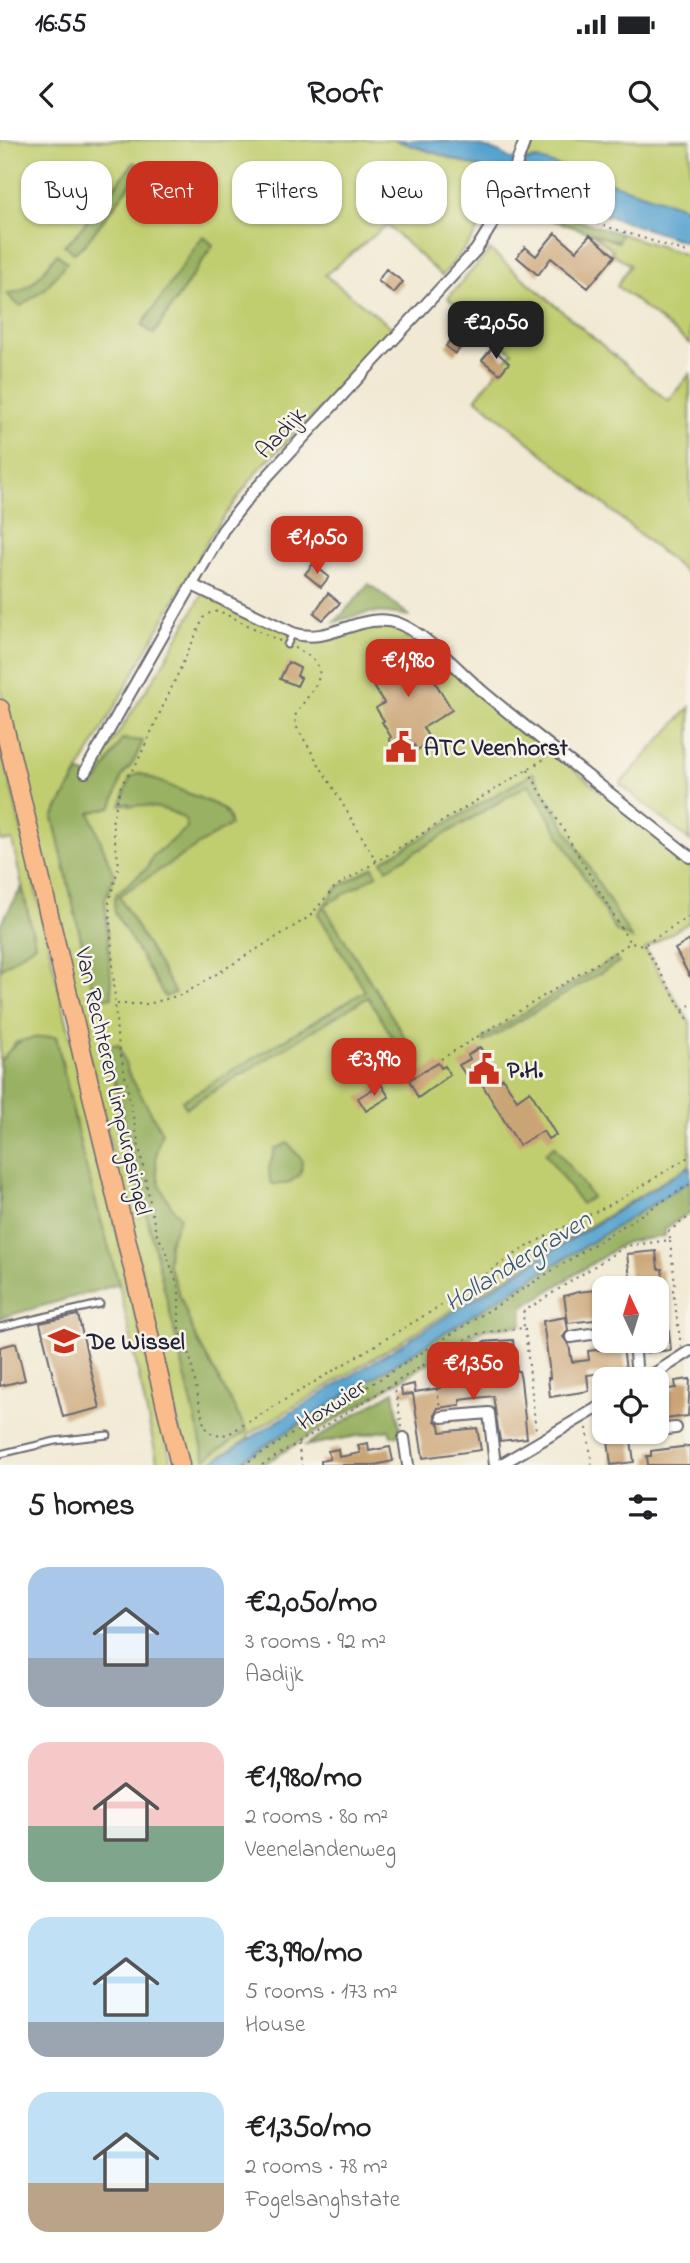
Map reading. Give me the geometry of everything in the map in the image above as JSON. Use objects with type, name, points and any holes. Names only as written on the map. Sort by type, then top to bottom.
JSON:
[{"type":"main road","name":"Van Rechteren Limpurgsingel","points":[[0,709],[180,1465]]},
{"type":"street","name":"Aadijk","points":[[85,772],[223,530],[253,492],[476,250],[492,224]]},
{"type":"street","points":[[192,585],[293,633],[307,637],[320,637],[336,633],[353,624],[382,619],[411,629],[690,857]]},
{"type":"street","points":[[571,1337],[592,1334]]},
{"type":"street","points":[[665,1367],[686,1354]]},
{"type":"street","points":[[442,1417],[489,1413],[498,1465],[592,1411]]},
{"type":"street","points":[[669,1429],[676,1428]]},
{"type":"street","points":[[404,1438],[408,1465]]},
{"type":"lane","points":[[287,645],[293,633]]},
{"type":"lane","points":[[0,1327],[100,1304]]},
{"type":"lane","points":[[0,1454],[55,1441],[108,1435]]},
{"type":"path","points":[[606,224],[690,253]]},
{"type":"path","points":[[377,862],[296,726],[295,716],[318,684],[318,665],[313,659],[219,611],[204,617],[136,765],[124,779],[112,823],[119,865],[109,902],[117,1035],[156,1233],[164,1247],[178,1289],[179,1330],[189,1352],[204,1425],[210,1433],[220,1436],[230,1433],[465,1291],[482,1276],[573,1220],[598,1210],[690,1156]]},
{"type":"path","points":[[116,1004],[148,1004],[184,994],[309,917],[335,887],[557,751]]},
{"type":"path","points":[[527,770],[630,943]]},
{"type":"path","points":[[441,1059],[630,943],[644,945],[690,916]]},
{"type":"path","points":[[644,945],[690,1023]]},
{"type":"path","points":[[682,1010],[690,1005]]},
{"type":"path","points":[[243,1465],[690,1184]]},
{"type":"path","points":[[686,1354],[673,1290],[675,1284],[668,1230],[690,1216]]},
{"type":"path","points":[[538,1443],[523,1312],[626,1246],[670,1240]]},
{"type":"path","name":"Hoxwier","points":[[262,1465],[480,1333],[524,1328]]},
{"type":"path","points":[[432,1360],[442,1417]]},
{"type":"path","points":[[394,1383],[404,1438]]},
{"type":"path","points":[[586,1415],[592,1465]]},
{"type":"path","points":[[298,1443],[302,1465]]},
{"type":"green space","points":[[0,140],[395,140],[461,162],[461,224],[481,224],[442,276],[388,226],[325,275],[394,329],[362,360],[326,403],[259,469],[212,533],[53,817],[95,1000],[62,820],[163,664],[203,593],[310,640],[338,638],[365,626],[396,627],[409,634],[405,637],[409,637],[690,863],[690,922],[645,949],[690,1023],[690,1165],[248,1435],[249,1438],[207,1465],[188,1465],[0,686]],"holes":[[[213,245],[154,334],[142,325]]]},
{"type":"green space","points":[[537,140],[690,140],[690,209],[615,184],[615,161],[522,161]]},
{"type":"green space","points":[[126,173],[126,190],[112,208],[112,190]]},
{"type":"green space","points":[[85,224],[100,224],[85,244],[74,253],[64,245]]},
{"type":"green space","points":[[564,224],[589,224],[621,234],[618,242]]},
{"type":"green space","points":[[591,233],[618,242],[621,234],[690,256],[690,344],[617,286],[630,265]]},
{"type":"green space","points":[[203,236],[213,245],[153,334],[142,325]]},
{"type":"green space","points":[[490,250],[668,401],[690,374],[690,576],[476,398],[512,352],[448,298]]},
{"type":"green space","points":[[57,254],[67,262],[46,288],[21,306],[14,302],[7,293],[30,285]]},
{"type":"green space","points":[[369,584],[410,616],[372,613],[335,622]]},
{"type":"green space","points":[[690,707],[690,841],[620,784]]},
{"type":"green space","points":[[122,739],[143,741],[133,763],[122,776],[112,807],[90,813],[114,876],[105,900],[112,997],[95,1000],[53,817],[79,772],[98,781]]},
{"type":"green space","points":[[0,740],[172,1465],[158,1465],[119,1284],[83,1157],[56,1036],[16,1042],[0,1062],[0,969],[35,944],[12,840],[1,841],[0,836]]},
{"type":"green space","points":[[139,773],[218,806],[226,812],[230,821],[230,825],[119,896],[175,993],[165,997],[115,913],[114,901],[117,893],[147,868],[153,856],[187,828],[186,821],[167,810],[129,806],[129,803],[121,805],[130,778]]},
{"type":"green space","points":[[533,773],[632,939],[616,931],[529,784],[387,869],[382,861]]},
{"type":"green space","points":[[373,867],[377,875],[324,906],[419,1060],[410,1066],[368,997],[186,1108],[182,1101],[365,991],[318,914],[337,888]]},
{"type":"green space","points":[[22,887],[35,944],[0,969],[0,925]]},
{"type":"green space","points":[[615,958],[619,962],[484,1042],[483,1038]]},
{"type":"green space","points":[[56,1036],[83,1157],[119,1284],[0,1318],[0,1062],[23,1040]]},
{"type":"green space","points":[[119,1044],[128,1072],[162,1132],[156,1155],[158,1177],[166,1198],[180,1217],[169,1243],[168,1264],[195,1336],[247,1431],[205,1459],[106,1046]]},
{"type":"green space","points":[[288,1143],[302,1160],[301,1174],[287,1184],[273,1184],[270,1181],[269,1168],[275,1149]]},
{"type":"green space","points":[[554,1146],[592,1197],[581,1204],[545,1153]]},
{"type":"green space","points":[[690,1181],[690,1212],[665,1229],[665,1236],[626,1242],[522,1308],[522,1325],[484,1329],[262,1465],[234,1465],[474,1314]]},
{"type":"green space","points":[[394,1391],[401,1435],[391,1436],[389,1430],[304,1446]]},
{"type":"water","points":[[395,140],[457,142],[487,148],[510,159],[529,161],[461,162]]},
{"type":"water","points":[[615,184],[690,209],[690,243],[615,218]]},
{"type":"water","points":[[690,1166],[690,1181],[234,1465],[207,1465]]},
{"type":"building","points":[[555,233],[576,251],[590,235],[615,256],[588,288],[551,258],[538,275],[517,257],[525,247],[536,256]]},
{"type":"building","points":[[386,269],[403,282],[394,293],[378,281]]},
{"type":"building","points":[[458,331],[468,339],[455,354],[446,346]]},
{"type":"building","points":[[492,348],[509,363],[500,374],[482,360]]},
{"type":"building","points":[[313,564],[329,577],[321,587],[305,574]]},
{"type":"building","points":[[328,593],[340,603],[323,620],[314,613]]},
{"type":"building","points":[[412,644],[452,710],[423,728],[431,741],[417,750],[414,745],[398,754],[376,708],[384,703],[366,673]]},
{"type":"building","points":[[288,662],[300,668],[297,676],[301,678],[297,686],[280,679]]},
{"type":"building","points":[[690,940],[690,977],[675,949]]},
{"type":"building","points":[[480,1047],[500,1080],[503,1078],[517,1100],[530,1091],[556,1135],[548,1139],[543,1131],[519,1145],[477,1076],[474,1078],[470,1070],[465,1074],[459,1065],[470,1059],[468,1055]]},
{"type":"building","points":[[438,1063],[441,1068],[445,1066],[450,1075],[418,1098],[409,1080]]},
{"type":"building","points":[[381,1084],[389,1097],[366,1111],[358,1098]]},
{"type":"building","points":[[656,1251],[658,1269],[662,1269],[663,1276],[630,1276],[627,1254]]},
{"type":"building","points":[[592,1290],[592,1320],[568,1323],[564,1296]]},
{"type":"building","points":[[78,1315],[100,1408],[63,1417],[40,1323]]},
{"type":"building","points":[[566,1317],[568,1330],[563,1337],[569,1345],[572,1362],[589,1360],[588,1351],[624,1353],[626,1367],[592,1367],[592,1374],[587,1375],[589,1391],[550,1397],[543,1321]]},
{"type":"building","points":[[513,1340],[517,1371],[521,1380],[527,1438],[500,1441],[493,1396],[460,1400],[460,1405],[438,1408],[435,1421],[440,1425],[441,1432],[477,1428],[481,1450],[423,1458],[413,1394],[402,1395],[401,1387],[414,1384],[415,1392],[440,1388],[438,1372],[486,1366],[483,1342]]},
{"type":"building","points":[[16,1343],[25,1380],[0,1386],[0,1347]]},
{"type":"building","points":[[690,1379],[688,1416],[669,1418],[669,1389],[676,1388],[675,1381]]},
{"type":"building","points":[[368,1443],[369,1451],[390,1447],[393,1461],[375,1465],[321,1465],[321,1461],[330,1459],[328,1451],[338,1449],[339,1457],[360,1453],[358,1445]]},
{"type":"building","points":[[608,1444],[632,1444],[634,1462],[611,1465]]},
{"type":"building","points":[[690,1446],[690,1465],[648,1465],[647,1456],[651,1456],[651,1451]]},
{"type":"place","name":"ATC Veenhorst","points":[[401,747]]},
{"type":"place","name":"P.H.","points":[[484,1069]]},
{"type":"place","name":"De Wissel","points":[[64,1341]]},
{"type":"water label","name":"Hollandergraven","points":[[517,1260]]}]
